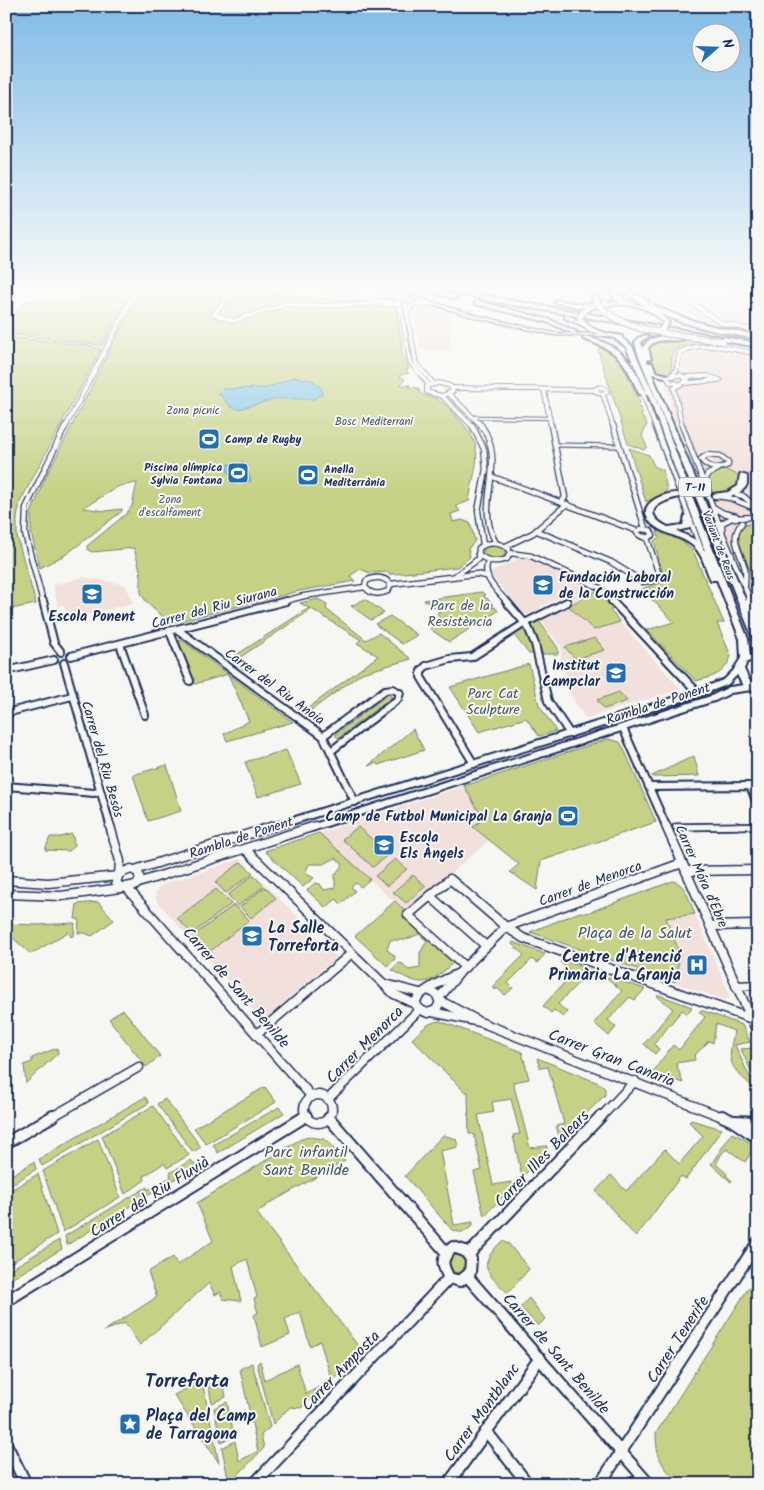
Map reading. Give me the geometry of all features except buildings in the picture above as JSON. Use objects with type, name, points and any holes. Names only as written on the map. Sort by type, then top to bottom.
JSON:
[{"type":"highway","points":[[625,359],[631,367],[643,394]]},
{"type":"highway","points":[[633,359],[643,394]]},
{"type":"highway","name":"Variant de Reus","points":[[635,359],[655,405],[731,612],[744,639],[746,659]]},
{"type":"highway","name":"Variant de Reus","points":[[644,359],[754,627]]},
{"type":"highway","points":[[648,359],[654,373],[670,375]]},
{"type":"highway","points":[[716,496],[733,493],[742,487],[743,476]]},
{"type":"highway","points":[[676,495],[662,499],[652,506],[650,516],[658,526],[688,538],[701,549],[731,612]]},
{"type":"highway","points":[[658,526],[672,530],[684,528],[687,526],[688,518]]},
{"type":"highway","points":[[750,600],[754,627]]},
{"type":"highway","name":"T-11","points":[[754,627],[758,640]]},
{"type":"highway","points":[[755,688],[743,679],[739,669],[742,662],[746,659],[758,656]]},
{"type":"street","points":[[61,652],[54,643],[25,534],[26,508],[38,480],[101,359]]},
{"type":"street","points":[[409,359],[417,373],[432,384]]},
{"type":"street","points":[[415,359],[416,363],[432,384]]},
{"type":"street","points":[[676,372],[679,359]]},
{"type":"street","points":[[676,372],[667,378],[670,382],[685,383]]},
{"type":"street","points":[[676,372],[688,380],[685,383]]},
{"type":"street","points":[[670,375],[699,378],[714,376],[720,380],[716,382],[699,380],[685,383],[677,385],[674,390],[680,421],[750,600]]},
{"type":"street","points":[[483,545],[478,511],[486,469],[484,449],[471,424],[442,396],[427,392],[426,388],[432,384],[447,384],[453,388],[593,390],[603,394],[645,528]]},
{"type":"street","points":[[442,396],[449,394],[453,388]]},
{"type":"street","points":[[450,576],[462,572],[478,559],[479,548],[483,545],[496,543],[506,546],[537,531],[564,503],[565,497],[544,390]]},
{"type":"street","points":[[449,394],[474,417],[483,428],[491,443],[495,462],[487,502],[490,529],[496,543]]},
{"type":"street","points":[[643,394],[701,549]]},
{"type":"street","points":[[474,417],[550,418]]},
{"type":"street","points":[[555,445],[620,446]]},
{"type":"street","points":[[690,448],[698,454],[720,456],[727,460],[728,466],[708,474],[705,486]]},
{"type":"street","points":[[707,455],[701,459],[703,464],[720,468]]},
{"type":"street","points":[[493,477],[637,531],[640,536],[648,538],[654,534],[645,528],[637,531]]},
{"type":"street","points":[[742,487],[746,498]]},
{"type":"street","points":[[733,493],[746,498],[757,508]]},
{"type":"street","points":[[716,496],[730,498],[757,508]]},
{"type":"street","points":[[712,506],[723,513],[742,520]]},
{"type":"street","points":[[722,532],[723,522],[729,519],[742,520],[758,517]]},
{"type":"street","points":[[742,520],[733,536],[746,571],[744,586]]},
{"type":"street","points":[[537,531],[611,562],[638,580],[648,582],[657,580],[659,576],[648,538]]},
{"type":"street","points":[[506,546],[510,553]]},
{"type":"street","points":[[474,562],[486,560],[503,561],[510,556],[510,553]]},
{"type":"street","points":[[510,553],[531,556],[600,588],[698,693]]},
{"type":"street","points":[[478,554],[486,560]]},
{"type":"street","points":[[486,560],[486,576],[532,634],[548,701],[571,744]]},
{"type":"street","points":[[391,584],[450,576],[476,574],[486,576]]},
{"type":"street","points":[[378,577],[386,579],[391,584],[388,591],[379,594],[369,592],[365,587],[366,581],[378,577]]},
{"type":"street","name":"Carrer del Riu Siurana","points":[[71,656],[178,630],[304,596],[365,587]]},
{"type":"street","points":[[474,764],[421,677],[421,671],[426,666],[450,659],[472,657],[525,623],[567,602]]},
{"type":"street","name":"Carrer del Riu Anoia","points":[[178,630],[323,736],[358,801]]},
{"type":"street","points":[[170,632],[190,681]]},
{"type":"street","points":[[120,644],[145,715]]},
{"type":"street","points":[[6,671],[54,660],[64,663],[71,656],[67,652],[61,652],[55,656],[54,660]]},
{"type":"street","name":"Carrer del Riu Besòs","points":[[64,663],[120,861],[116,882],[130,886]]},
{"type":"street","name":"Rambla de Ponent","points":[[118,875],[347,805],[698,693],[726,682],[739,669]]},
{"type":"street","name":"Rambla de Ponent","points":[[6,894],[63,897],[104,892],[130,886],[623,728],[714,698],[730,690],[755,688]]},
{"type":"street","points":[[323,736],[384,690],[393,689],[400,693],[398,699],[331,751]]},
{"type":"street","points":[[6,713],[72,696]]},
{"type":"street","name":"Carrer Móra d'Ebre","points":[[623,728],[736,986],[755,1020],[758,1034]]},
{"type":"street","points":[[6,786],[100,792]]},
{"type":"street","points":[[649,787],[750,786],[758,806]]},
{"type":"street","points":[[358,801],[367,804],[367,810]]},
{"type":"street","points":[[347,805],[351,815]]},
{"type":"street","points":[[676,827],[758,826]]},
{"type":"street","points":[[245,849],[394,994],[424,1012],[432,1012],[439,1006],[439,999],[432,991],[424,992],[383,983]]},
{"type":"street","points":[[120,861],[140,875],[130,886]]},
{"type":"street","name":"Carrer de Menorca","points":[[439,999],[462,970],[506,927],[682,863]]},
{"type":"street","points":[[686,871],[758,870]]},
{"type":"street","points":[[6,880],[48,883],[118,875]]},
{"type":"street","points":[[462,970],[408,916],[450,879],[506,927],[523,938],[755,1020]]},
{"type":"street","name":"Carrer de Sant Benilde","points":[[130,886],[138,898],[312,1097]]},
{"type":"street","points":[[430,896],[486,946]]},
{"type":"street","points":[[710,926],[758,925]]},
{"type":"street","points":[[257,1034],[352,953]]},
{"type":"street","name":"Carrer de Menorca","points":[[424,992],[462,970]]},
{"type":"street","points":[[736,986],[758,985]]},
{"type":"street","points":[[418,1007],[416,1001],[424,992]]},
{"type":"street","name":"Carrer Gran Canaria","points":[[439,999],[480,1022],[635,1081],[733,1121],[758,1138]]},
{"type":"street","name":"Carrer Menorca","points":[[328,1099],[418,1007]]},
{"type":"street","name":"Carrer Gran Canaria","points":[[432,1012],[480,1022]]},
{"type":"street","points":[[6,1143],[139,1067]]},
{"type":"street","name":"Carrer Illes Balears","points":[[468,1254],[635,1081]]},
{"type":"street","points":[[319,1095],[328,1099],[331,1107],[329,1118],[318,1123],[312,1121],[307,1116],[305,1106],[312,1097],[319,1095]]},
{"type":"street","name":"Carrer del Riu Fluvià","points":[[6,1301],[307,1116]]},
{"type":"street","points":[[329,1118],[446,1252]]},
{"type":"street","name":"Carrer Gran Canaria","points":[[733,1121],[758,1122]]},
{"type":"street","name":"Carrer Tenerife","points":[[600,1484],[758,1242]]},
{"type":"street","points":[[453,1247],[458,1247],[468,1254],[471,1268],[468,1276],[460,1281],[449,1278],[443,1267],[446,1252],[453,1247]]},
{"type":"street","name":"Carrer de Sant Benilde","points":[[468,1276],[621,1452]]},
{"type":"street","name":"Carrer Amposta","points":[[254,1484],[449,1278]]},
{"type":"street","name":"Carrer Montblanc","points":[[448,1484],[540,1358]]},
{"type":"street","points":[[486,1432],[528,1484]]},
{"type":"street","points":[[6,1444],[26,1484]]},
{"type":"street","points":[[621,1452],[649,1484]]},
{"type":"shaded area","points":[[672,359],[758,359],[758,622],[673,415],[664,377],[671,373]]},
{"type":"shaded area","name":"Fundación Laboral de la Construcción","points":[[519,558],[527,558],[596,591],[574,602],[564,595],[540,607],[539,611],[530,615],[524,615],[490,574]]},
{"type":"shaded area","name":"Escola Ponent","points":[[84,577],[126,585],[133,603],[68,620],[64,605],[58,606],[53,585]]},
{"type":"shaded area","name":"Institut Campclar","points":[[568,606],[594,630],[620,622],[681,689],[587,718],[584,716],[569,690],[561,657],[562,648],[541,620]]},
{"type":"shaded area","name":"Escola Els Àngels","points":[[464,786],[484,820],[473,828],[489,840],[406,912],[336,849],[265,851]]},
{"type":"shaded area","name":"La Salle Torreforta","points":[[240,859],[337,957],[263,1021],[157,901],[155,894],[159,887],[164,884]]},
{"type":"shaded area","name":"Centre d'Atenció Primària La Granja","points":[[695,914],[729,994],[729,998],[725,1000],[675,982],[680,954],[666,918]]},
{"type":"green space","points":[[6,359],[96,359],[20,502],[17,518],[17,537],[36,604],[6,610]]},
{"type":"green space","name":"Anella Mediterrània","points":[[106,359],[404,359],[409,369],[406,370],[409,373],[400,375],[400,377],[405,379],[400,385],[410,385],[409,387],[418,388],[421,394],[442,402],[465,426],[476,446],[476,465],[469,501],[456,506],[460,511],[451,514],[453,522],[462,520],[470,523],[475,541],[468,549],[470,557],[457,567],[396,574],[389,574],[387,572],[370,573],[360,569],[350,576],[355,581],[299,591],[176,622],[167,619],[157,612],[142,595],[141,578],[134,548],[92,552],[88,550],[87,546],[126,514],[132,506],[137,483],[119,486],[83,508],[105,511],[122,509],[122,511],[68,553],[40,568],[31,533],[31,513],[45,479]]},
{"type":"green space","points":[[601,359],[620,359],[640,403],[638,405],[643,413],[641,415],[647,424],[642,436],[647,447],[644,450],[628,444]]},
{"type":"green space","points":[[652,359],[672,359],[671,373],[658,372]]},
{"type":"green space","points":[[629,448],[649,455],[654,466],[663,470],[667,491],[646,502]]},
{"type":"green space","points":[[719,470],[726,470],[738,475],[740,482],[738,485],[731,490],[713,493],[707,479]]},
{"type":"green space","points":[[758,521],[758,601],[750,571],[737,536],[745,526]]},
{"type":"green space","points":[[657,531],[682,541],[693,551],[724,623],[717,623],[731,656],[725,667],[718,674],[696,681],[647,630],[674,622],[642,589],[664,579],[654,541],[659,537]]},
{"type":"green space","points":[[494,545],[502,547],[506,551],[503,558],[492,559],[483,554],[484,547]]},
{"type":"green space","points":[[596,591],[613,609],[610,610],[620,622],[594,630],[568,606]]},
{"type":"green space","name":"Parc de la Resistència","points":[[482,592],[485,595],[484,598],[487,598],[493,605],[492,608],[495,607],[498,611],[449,642],[430,629],[438,623],[440,618],[437,613],[440,611],[424,600]]},
{"type":"green space","points":[[318,599],[327,604],[326,609],[366,640],[379,633],[411,659],[362,673],[306,714],[303,712],[378,656],[357,643],[361,640],[310,608],[309,611],[239,658],[250,668],[246,671],[230,659],[309,608],[300,603]]},
{"type":"green space","points":[[365,599],[384,613],[371,620],[351,606]]},
{"type":"green space","points":[[390,616],[417,635],[402,644],[375,624]]},
{"type":"green space","points":[[539,621],[558,648],[558,654],[529,654],[514,635]]},
{"type":"green space","points":[[595,638],[605,650],[575,659],[565,647]]},
{"type":"green space","points":[[176,640],[183,641],[228,674],[195,684]]},
{"type":"green space","name":"Parc Cat Sculpture","points":[[529,664],[539,705],[556,731],[539,736],[526,718],[479,732],[450,687]]},
{"type":"green space","points":[[228,674],[293,722],[227,741],[224,734],[249,721]]},
{"type":"green space","points":[[619,692],[627,701],[604,709],[597,700]]},
{"type":"green space","points":[[388,694],[392,697],[338,738],[335,735]]},
{"type":"green space","points":[[413,729],[424,750],[378,765],[376,763],[368,766]]},
{"type":"green space","points":[[608,739],[620,742],[623,747],[656,822],[541,861],[537,890],[510,872],[519,864],[473,827],[483,819],[464,786]]},
{"type":"green space","points":[[286,750],[301,784],[258,797],[245,762]]},
{"type":"green space","points":[[694,756],[699,776],[652,776]]},
{"type":"green space","points":[[167,765],[181,811],[148,821],[133,775]]},
{"type":"green space","points":[[358,827],[389,854],[373,867],[342,839]]},
{"type":"green space","points":[[319,833],[370,879],[361,887],[356,883],[351,887],[355,891],[341,904],[336,899],[326,908],[307,890],[315,883],[320,884],[324,890],[335,888],[335,875],[343,864],[336,858],[323,864],[309,864],[305,873],[314,878],[303,887],[265,851]]},
{"type":"green space","points":[[72,834],[75,846],[69,851],[45,850],[50,837]]},
{"type":"green space","points":[[395,859],[407,869],[387,886],[375,876]]},
{"type":"green space","points":[[241,862],[253,873],[226,893],[215,882]]},
{"type":"green space","points":[[253,875],[264,886],[238,906],[228,895]]},
{"type":"green space","points":[[413,875],[426,886],[406,903],[393,892]]},
{"type":"green space","name":"Plaça de la Salut","points":[[673,881],[684,889],[695,914],[666,918],[680,954],[675,982],[530,932],[580,912],[587,913]]},
{"type":"green space","points":[[265,887],[276,898],[251,918],[240,907]]},
{"type":"green space","points":[[216,889],[231,904],[192,934],[177,918]]},
{"type":"green space","points":[[395,901],[406,912],[403,915],[454,962],[431,980],[418,982],[392,970],[398,963],[403,964],[408,970],[420,968],[420,953],[427,941],[419,934],[405,940],[390,940],[387,950],[394,955],[395,959],[387,966],[355,936]]},
{"type":"green space","points":[[98,902],[114,920],[92,936],[78,933],[79,919],[75,919],[77,904]]},
{"type":"green space","points":[[234,905],[249,920],[208,953],[193,936]]},
{"type":"green space","points":[[75,923],[74,935],[71,937],[68,932],[31,954],[6,932],[6,924]]},
{"type":"green space","points":[[513,942],[545,954],[537,963],[532,959],[508,983],[513,988],[505,995],[497,988],[495,990],[492,987],[524,955],[512,944]]},
{"type":"green space","points":[[562,960],[596,972],[586,982],[582,979],[558,1004],[567,1012],[563,1017],[554,1010],[551,1013],[543,1006],[573,973],[560,962]]},
{"type":"green space","points":[[609,977],[645,989],[635,1000],[630,997],[608,1020],[616,1027],[609,1036],[594,1023],[622,991],[607,978]]},
{"type":"green space","points":[[659,995],[692,1007],[687,1014],[682,1010],[654,1044],[659,1049],[655,1054],[644,1044],[673,1009],[657,996]]},
{"type":"green space","points":[[123,1009],[160,1056],[146,1067],[109,1019]]},
{"type":"green space","points":[[701,1010],[742,1025],[750,1042],[735,1045],[750,1078],[758,1078],[758,1091],[741,1076],[732,1063],[730,1053],[734,1031],[716,1024],[713,1043],[709,1041],[694,1056],[695,1060],[676,1063],[683,1083],[652,1073],[673,1045],[679,1050],[705,1017],[699,1012]]},
{"type":"green space","points":[[440,1021],[522,1052],[529,1079],[513,1082],[530,1148],[547,1146],[546,1153],[522,1177],[513,1135],[520,1134],[511,1099],[492,1102],[494,1112],[478,1115],[493,1185],[511,1182],[512,1187],[484,1216],[474,1172],[482,1170],[474,1134],[469,1134],[468,1092],[465,1092],[412,1039],[428,1025]]},
{"type":"green space","points":[[57,1048],[58,1053],[26,1083],[24,1065],[32,1062],[32,1058]]},
{"type":"green space","points":[[753,1048],[758,1060],[758,1072],[752,1073],[741,1049]]},
{"type":"green space","points":[[537,1058],[601,1084],[605,1089],[605,1095],[560,1139],[556,1126],[564,1124],[548,1067],[540,1068]]},
{"type":"green space","points":[[265,1087],[276,1102],[206,1144],[194,1128]]},
{"type":"green space","points":[[145,1097],[149,1103],[42,1166],[39,1159]]},
{"type":"green space","points":[[165,1099],[201,1147],[193,1152],[157,1104]]},
{"type":"green space","points":[[153,1106],[189,1155],[167,1168],[164,1163],[144,1176],[145,1180],[125,1194],[102,1136]]},
{"type":"green space","points":[[279,1107],[284,1113],[218,1153],[213,1145]]},
{"type":"green space","points":[[691,1120],[722,1129],[686,1179],[681,1176],[636,1237],[596,1191],[611,1175],[626,1191],[665,1149],[679,1164],[703,1136],[689,1122]]},
{"type":"green space","points":[[732,1133],[747,1141],[754,1148],[745,1162],[727,1149],[722,1153],[716,1164],[727,1174],[731,1182],[711,1164]]},
{"type":"green space","points":[[443,1135],[456,1139],[458,1147],[440,1151],[454,1225],[473,1222],[473,1225],[464,1232],[452,1230],[405,1176]]},
{"type":"green space","name":"Parc infantil Sant Benilde","points":[[308,1137],[325,1139],[345,1161],[270,1203],[257,1213],[362,1351],[332,1381],[320,1341],[310,1346],[300,1312],[285,1319],[290,1335],[262,1347],[254,1315],[258,1313],[254,1299],[257,1297],[247,1259],[233,1266],[241,1301],[223,1299],[220,1292],[215,1295],[209,1283],[140,1345],[125,1323],[104,1331],[157,1297],[148,1272],[173,1257],[177,1265],[213,1241],[197,1203],[299,1140]]},
{"type":"green space","points":[[98,1139],[120,1197],[63,1232],[43,1171]]},
{"type":"green space","points":[[191,1160],[196,1166],[67,1245],[65,1236],[147,1187],[148,1190],[171,1177],[170,1173]]},
{"type":"green space","points":[[34,1162],[36,1169],[6,1188],[6,1178]]},
{"type":"green space","points":[[38,1174],[57,1234],[6,1266],[6,1193]]},
{"type":"green space","points":[[59,1240],[62,1249],[6,1282],[6,1272]]},
{"type":"green space","points":[[503,1240],[508,1243],[529,1269],[508,1293],[493,1279],[487,1267],[490,1256]]},
{"type":"green space","points":[[454,1255],[462,1255],[467,1260],[465,1271],[454,1273],[449,1268],[449,1260]]},
{"type":"green space","points":[[749,1287],[758,1294],[758,1484],[679,1484],[661,1461],[657,1449],[656,1433]]},
{"type":"green space","points":[[529,1298],[545,1319],[538,1326],[521,1307]]},
{"type":"green space","points":[[260,1361],[265,1380],[297,1364],[306,1394],[321,1386],[301,1408],[290,1407],[273,1424],[257,1364]]},
{"type":"green space","points":[[252,1363],[270,1427],[261,1435],[264,1448],[229,1484],[222,1448],[235,1441],[239,1461],[258,1451],[240,1369]]},
{"type":"green space","points":[[222,1378],[226,1397],[212,1403],[208,1384]]},
{"type":"green space","points":[[202,1381],[219,1463],[174,1395]]},
{"type":"green space","points":[[227,1402],[234,1436],[221,1443],[214,1408]]},
{"type":"water","points":[[295,377],[312,380],[322,389],[322,394],[314,399],[275,399],[239,409],[231,407],[218,393],[224,389],[266,388]]},
{"type":"water","name":"Piscina olímpica Sylvia Fontana","points":[[244,462],[251,481],[233,484],[226,465]]},
{"type":"tunnel","points":[[676,495],[716,496]]},
{"type":"place","name":"Camp de Rugby","points":[[209,439]]},
{"type":"place","name":"Piscina olímpica Sylvia Fontana","points":[[238,473]]},
{"type":"place","name":"Anella Mediterrània","points":[[308,475]]},
{"type":"place","name":"Fundación Laboral de la Construcción","points":[[543,585]]},
{"type":"place","name":"Escola Ponent","points":[[92,594]]},
{"type":"place","name":"Institut Campclar","points":[[616,673]]},
{"type":"place","name":"Camp de Futbol Municipal La Granja","points":[[568,816]]},
{"type":"place","name":"Escola Els Àngels","points":[[384,845]]},
{"type":"place","name":"La Salle Torreforta","points":[[252,936]]},
{"type":"place","name":"Centre d'Atenció Primària La Granja","points":[[697,965]]},
{"type":"place","name":"Plaça del Camp de Tarragona","points":[[130,1424]]},
{"type":"district","name":"Torreforta","points":[[187,1380]]},
{"type":"park label","name":"Zona picnic","points":[[193,410]]},
{"type":"park label","name":"Bosc Mediterrani","points":[[374,421]]},
{"type":"park label","name":"Zona d'escalfament","points":[[170,505]]}]
